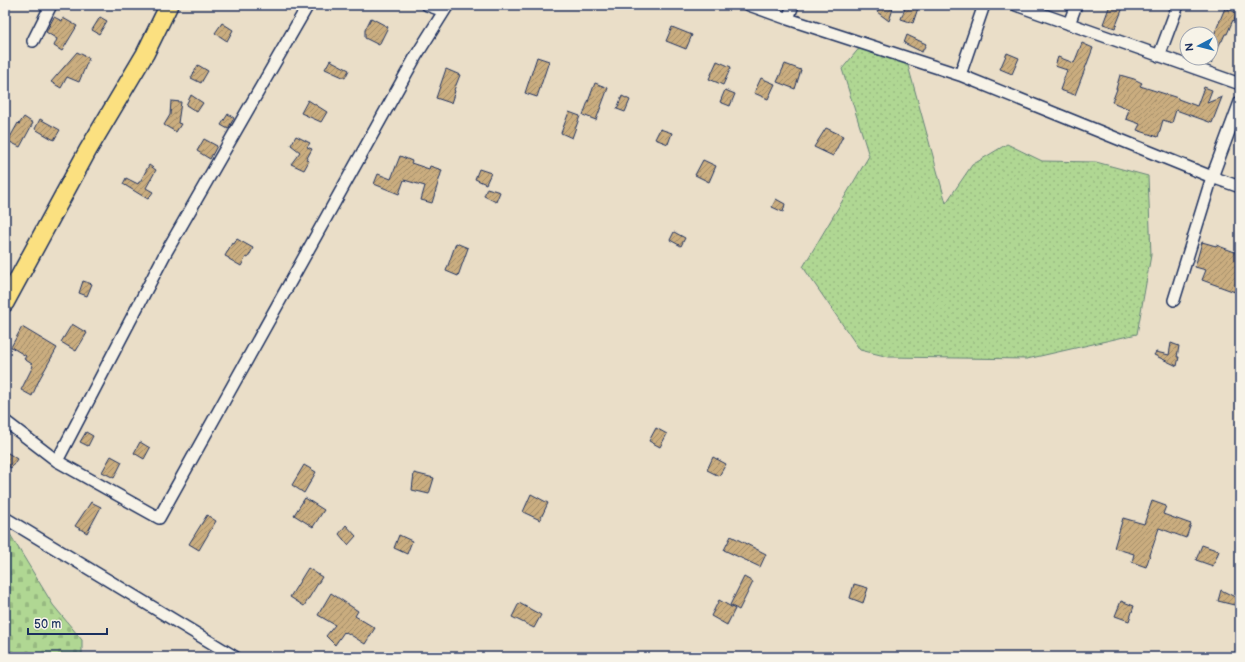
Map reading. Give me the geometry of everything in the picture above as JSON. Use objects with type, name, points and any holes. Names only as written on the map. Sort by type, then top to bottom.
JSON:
[{"type":"main road","points":[[5,303],[88,150],[145,54],[169,5]]},
{"type":"street","points":[[33,41],[52,5]]},
{"type":"street","points":[[57,462],[165,254],[308,5]]},
{"type":"street","points":[[5,421],[57,462],[159,518],[412,63],[446,8],[427,5]]},
{"type":"street","points":[[749,5],[960,75],[1240,187]]},
{"type":"street","points":[[788,19],[793,5]]},
{"type":"street","points":[[960,75],[984,5]]},
{"type":"street","points":[[1016,5],[1240,84]]},
{"type":"street","points":[[1069,24],[1076,5]]},
{"type":"street","points":[[1159,56],[1178,5]]},
{"type":"street","points":[[1174,300],[1212,177],[1240,102]]},
{"type":"street","points":[[5,518],[235,657]]},
{"type":"green space","points":[[861,46],[907,62],[946,203],[972,165],[1007,144],[1042,161],[1096,162],[1148,176],[1151,255],[1137,334],[1027,359],[889,357],[860,350],[803,267],[869,156],[842,69]]},
{"type":"green space","points":[[5,526],[53,605],[82,640],[82,657],[5,657]]},
{"type":"building","points":[[881,5],[893,9],[889,21],[877,12]]},
{"type":"building","points":[[906,5],[919,5],[913,23],[901,19]]},
{"type":"building","points":[[1110,5],[1124,5],[1115,28],[1103,24]]},
{"type":"building","points":[[1225,8],[1237,13],[1227,34],[1225,34],[1219,46],[1219,26],[1218,26]]},
{"type":"building","points":[[54,17],[62,21],[63,18],[77,26],[62,51],[54,46],[57,39],[46,32]]},
{"type":"building","points":[[100,17],[107,21],[99,34],[92,30]]},
{"type":"building","points":[[371,18],[388,27],[379,45],[365,38],[365,30]]},
{"type":"building","points":[[222,23],[233,30],[227,41],[215,33]]},
{"type":"building","points":[[672,27],[692,35],[686,49],[666,41]]},
{"type":"building","points":[[907,35],[926,44],[922,52],[904,43]]},
{"type":"building","points":[[1082,43],[1093,48],[1075,95],[1060,90],[1067,70],[1055,66],[1058,57],[1074,63]]},
{"type":"building","points":[[77,52],[89,58],[79,82],[67,77],[61,88],[51,82]]},
{"type":"building","points":[[1007,53],[1019,58],[1012,74],[1000,69]]},
{"type":"building","points":[[537,57],[549,61],[537,97],[525,93]]},
{"type":"building","points":[[330,60],[349,70],[345,78],[325,69]]},
{"type":"building","points":[[717,61],[731,67],[723,85],[709,79]]},
{"type":"building","points":[[785,64],[801,70],[795,89],[777,82]]},
{"type":"building","points":[[198,65],[208,71],[201,83],[191,78]]},
{"type":"building","points":[[446,69],[460,75],[451,103],[436,98]]},
{"type":"building","points":[[1120,75],[1142,83],[1140,86],[1178,98],[1197,106],[1204,87],[1212,90],[1207,103],[1222,97],[1212,123],[1176,110],[1172,123],[1163,120],[1158,137],[1137,130],[1140,124],[1126,119],[1129,109],[1112,102]]},
{"type":"building","points":[[761,78],[775,84],[768,99],[754,93]]},
{"type":"building","points":[[595,83],[608,88],[596,120],[583,115]]},
{"type":"building","points":[[725,90],[735,94],[730,106],[720,102]]},
{"type":"building","points":[[191,95],[203,103],[197,112],[186,105]]},
{"type":"building","points":[[622,96],[630,100],[625,112],[617,109]]},
{"type":"building","points":[[308,100],[327,112],[321,122],[301,113]]},
{"type":"building","points":[[171,101],[181,102],[178,123],[181,124],[176,132],[164,125],[170,115]]},
{"type":"building","points":[[569,112],[580,116],[572,138],[561,133]]},
{"type":"building","points":[[228,114],[234,118],[228,129],[221,125]]},
{"type":"building","points":[[24,117],[33,123],[20,147],[8,141],[18,123],[19,124]]},
{"type":"building","points":[[40,119],[60,130],[54,140],[35,129]]},
{"type":"building","points":[[826,128],[843,136],[833,156],[814,147]]},
{"type":"building","points":[[660,129],[672,133],[668,144],[655,139]]},
{"type":"building","points":[[296,136],[310,143],[307,147],[312,149],[306,160],[309,161],[304,170],[291,164],[300,152],[291,145]]},
{"type":"building","points":[[204,139],[217,146],[210,159],[197,151]]},
{"type":"building","points":[[400,156],[412,161],[411,163],[429,169],[430,166],[442,170],[432,203],[421,200],[425,186],[404,180],[399,194],[374,184],[378,174],[391,179]]},
{"type":"building","points":[[703,160],[716,166],[709,182],[695,175]]},
{"type":"building","points":[[149,165],[156,170],[146,188],[153,192],[148,199],[123,184],[126,178],[138,184]]},
{"type":"building","points":[[479,169],[491,173],[486,184],[475,179]]},
{"type":"building","points":[[487,188],[500,192],[496,202],[484,196]]},
{"type":"building","points":[[776,199],[785,204],[783,212],[772,207]]},
{"type":"building","points":[[674,232],[685,238],[681,246],[670,240]]},
{"type":"building","points":[[237,239],[253,248],[248,258],[246,257],[241,266],[225,256],[232,243],[234,244]]},
{"type":"building","points":[[1202,242],[1216,245],[1240,254],[1240,277],[1235,292],[1202,280],[1206,270],[1195,267]]},
{"type":"building","points":[[456,243],[468,248],[458,276],[446,271]]},
{"type":"building","points":[[83,281],[92,284],[87,296],[79,293]]},
{"type":"building","points":[[72,324],[87,333],[76,351],[61,342]]},
{"type":"building","points":[[22,327],[57,348],[40,378],[32,396],[21,390],[33,366],[24,359],[26,356],[11,347]]},
{"type":"building","points":[[1171,343],[1179,346],[1177,366],[1154,355],[1156,352],[1169,355]]},
{"type":"building","points":[[656,428],[667,434],[660,447],[649,441]]},
{"type":"building","points":[[86,432],[93,436],[88,446],[80,442]]},
{"type":"building","points":[[140,442],[150,448],[144,459],[134,453]]},
{"type":"building","points":[[5,451],[17,459],[11,468],[5,464]]},
{"type":"building","points":[[111,456],[122,462],[114,478],[102,472]]},
{"type":"building","points":[[713,457],[726,464],[719,476],[707,470]]},
{"type":"building","points":[[304,465],[316,472],[304,493],[292,485]]},
{"type":"building","points":[[414,473],[434,478],[429,494],[412,490]]},
{"type":"building","points":[[531,494],[548,503],[540,520],[523,512]]},
{"type":"building","points":[[305,498],[324,510],[313,527],[294,515]]},
{"type":"building","points":[[1152,501],[1166,506],[1163,514],[1191,524],[1186,538],[1159,528],[1146,567],[1132,562],[1134,554],[1114,548],[1123,518],[1144,524]]},
{"type":"building","points":[[91,502],[101,507],[87,533],[75,526]]},
{"type":"building","points":[[207,515],[216,521],[199,550],[189,544]]},
{"type":"building","points":[[346,525],[356,536],[348,545],[339,534]]},
{"type":"building","points":[[399,535],[412,541],[407,554],[394,548]]},
{"type":"building","points":[[731,536],[766,554],[760,567],[724,550]]},
{"type":"building","points":[[1202,545],[1219,551],[1213,566],[1196,560]]},
{"type":"building","points":[[308,568],[322,577],[304,606],[290,597]]},
{"type":"building","points":[[744,577],[753,582],[739,610],[730,605]]},
{"type":"building","points":[[854,584],[868,588],[863,603],[850,598]]},
{"type":"building","points":[[1221,590],[1235,597],[1234,605],[1218,601]]},
{"type":"building","points":[[331,593],[358,611],[355,616],[375,628],[365,644],[346,632],[344,632],[335,645],[326,636],[335,625],[318,615]]},
{"type":"building","points":[[719,600],[735,609],[727,625],[711,616]]},
{"type":"building","points":[[1121,601],[1134,606],[1129,621],[1115,616]]},
{"type":"building","points":[[519,603],[541,615],[534,628],[512,617]]}]
